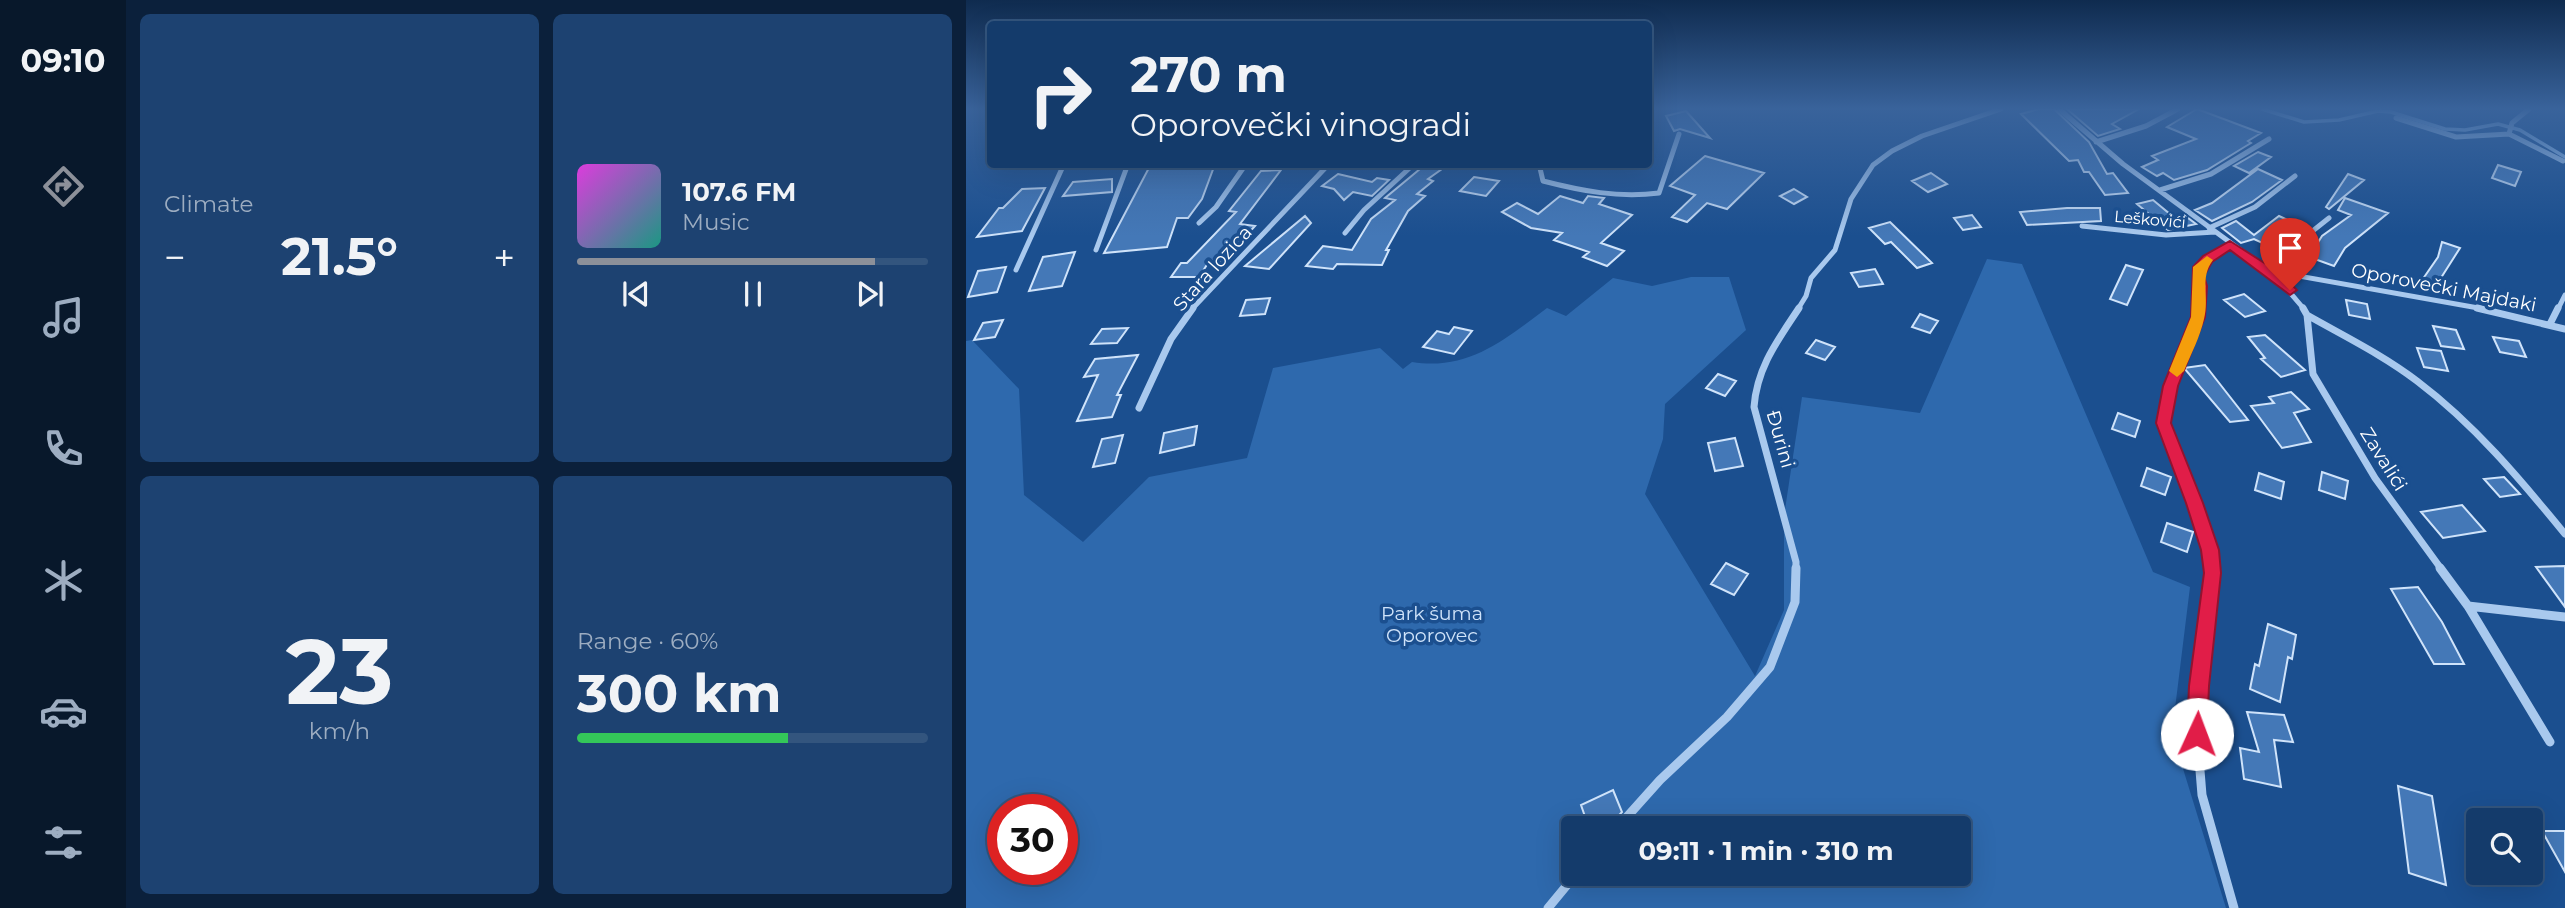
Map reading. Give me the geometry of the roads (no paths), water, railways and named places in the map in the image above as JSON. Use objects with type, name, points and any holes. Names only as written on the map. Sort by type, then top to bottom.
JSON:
[{"type":"street","points":[[1540,168],[1543,181],[1597,195],[1631,198],[1659,193],[1673,151]]},
{"type":"street","name":"Đurini","points":[[1628,816],[1660,780],[1727,717],[1770,667],[1795,602],[1796,562],[1754,407],[1754,388],[1760,367],[1807,295],[1811,278],[1836,248],[1845,214],[1863,177],[1878,161],[1895,151]]},
{"type":"street","points":[[2108,151],[2230,245],[2279,274],[2301,303],[2307,316],[2393,366],[2438,399],[2506,464],[2565,534]]},
{"type":"street","points":[[2160,190],[2211,174],[2248,151]]},
{"type":"street","points":[[2544,151],[2563,162]]},
{"type":"street","points":[[1016,270],[1062,168]]},
{"type":"street","points":[[1096,250],[1127,168]]},
{"type":"street","points":[[1199,223],[1216,207],[1243,168]]},
{"type":"street","name":"Stara lozica","points":[[1139,408],[1171,339],[1195,305],[1325,168]]},
{"type":"street","points":[[1345,233],[1364,209],[1410,168]]},
{"type":"street","name":"Leškovići","points":[[2082,226],[2171,236],[2200,235],[2260,206],[2295,176]]},
{"type":"street","points":[[2279,274],[2300,241],[2329,218]]},
{"type":"street","points":[[2230,245],[2207,259],[2200,267],[2198,317],[2170,386],[2164,423],[2210,550],[2213,573],[2199,686],[2197,734],[2202,795],[2234,908]]},
{"type":"street","name":"Oporovečki Majdaki","points":[[2279,274],[2453,302],[2565,329]]},
{"type":"street","points":[[2550,324],[2565,295]]},
{"type":"street","name":"Zavalići","points":[[2307,316],[2313,374],[2375,478],[2468,606],[2550,742]]},
{"type":"street","points":[[2468,606],[2565,617]]},
{"type":"street","points":[[1548,908],[1566,886]]},
{"type":"waterway","points":[[2556,151],[2565,157]]},
{"type":"park label","name":"Park šuma Oporovec","points":[[1432,624]]}]
